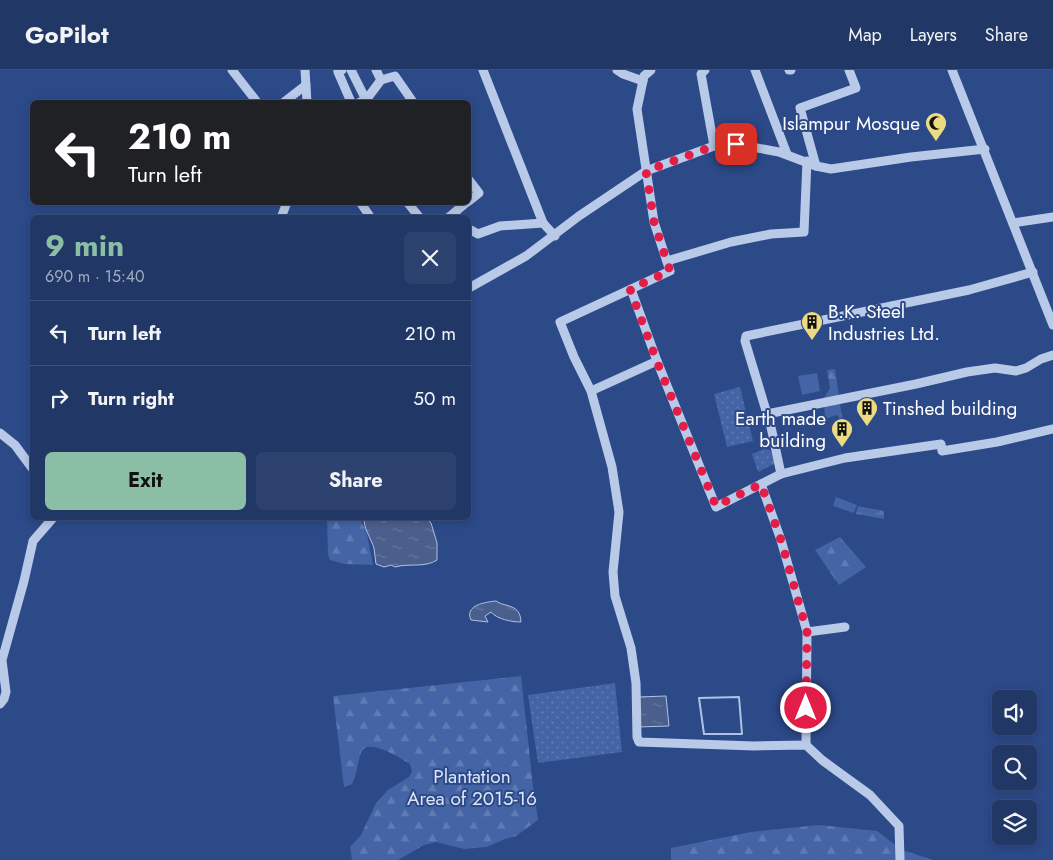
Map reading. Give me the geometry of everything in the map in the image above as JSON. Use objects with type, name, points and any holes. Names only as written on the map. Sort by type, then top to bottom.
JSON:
[{"type":"street","points":[[232,70],[255,100]]},
{"type":"street","points":[[305,70],[307,100]]},
{"type":"street","points":[[342,70],[338,72],[349,100]]},
{"type":"street","points":[[351,70],[364,100]]},
{"type":"street","points":[[376,70],[381,80]]},
{"type":"street","points":[[483,70],[543,223],[555,236]]},
{"type":"street","points":[[617,70],[643,81]]},
{"type":"street","points":[[651,70],[644,76],[638,109],[654,222],[670,271],[560,322],[574,357],[591,391],[612,467],[619,512],[613,572],[616,596],[631,648],[636,683],[637,737],[639,742],[754,746],[806,745],[822,760],[870,796],[899,826],[900,860]]},
{"type":"street","points":[[705,70],[701,74],[714,146]]},
{"type":"street","points":[[755,70],[787,154]]},
{"type":"street","points":[[816,166],[800,108],[856,88],[849,70]]},
{"type":"street","points":[[952,70],[1053,325]]},
{"type":"street","points":[[366,100],[381,80],[395,76],[412,100]]},
{"type":"street","points":[[286,100],[306,84]]},
{"type":"street","points":[[471,287],[526,256],[555,236],[579,216],[646,171],[714,146],[736,144],[787,154],[816,166],[831,169],[911,157],[985,150]]},
{"type":"street","points":[[667,261],[731,242],[771,234],[804,232],[807,162]]},
{"type":"street","points":[[471,183],[479,193],[471,200]]},
{"type":"street","points":[[452,215],[464,205]]},
{"type":"street","points":[[1012,223],[1053,217]]},
{"type":"street","points":[[471,230],[478,234],[500,226],[543,223]]},
{"type":"street","points":[[781,474],[767,414],[745,341],[746,336],[969,290],[1033,272]]},
{"type":"street","points":[[630,289],[657,362],[716,506],[781,474],[845,458],[941,444],[942,451],[997,442],[1053,429]]},
{"type":"street","points":[[767,414],[967,372],[995,368],[1016,371],[1053,355]]},
{"type":"street","points":[[591,391],[657,362]]},
{"type":"street","points":[[0,433],[15,445],[30,465]]},
{"type":"street","points":[[761,484],[781,540],[807,632],[806,745]]},
{"type":"street","points":[[0,704],[6,692],[2,660],[33,541],[52,520]]},
{"type":"street","points":[[807,632],[845,627]]},
{"type":"green space","points":[[835,369],[843,423],[841,426],[838,415],[825,420],[824,398],[830,388],[827,370]]},
{"type":"green space","points":[[817,373],[820,391],[802,395],[798,376]]},
{"type":"green space","points":[[740,387],[753,441],[727,447],[714,394]]},
{"type":"green space","points":[[764,449],[770,450],[778,462],[758,472],[752,454]]},
{"type":"green space","points":[[836,497],[857,505],[854,513],[833,506]]},
{"type":"green space","points":[[858,506],[884,511],[884,519],[856,514]]},
{"type":"green space","points":[[327,520],[362,520],[366,529],[373,565],[344,564],[330,560],[328,554]]},
{"type":"green space","points":[[840,537],[866,567],[839,585],[815,550]]},
{"type":"green space","name":"Plantation Area of 2015-16","points":[[521,676],[538,820],[516,836],[487,847],[464,849],[436,842],[424,845],[398,860],[352,860],[350,847],[361,835],[376,803],[388,790],[409,777],[412,771],[410,764],[384,750],[370,747],[364,748],[352,784],[344,787],[333,696]]},
{"type":"green space","points":[[615,683],[622,752],[538,763],[528,695]]},
{"type":"green space","points":[[819,825],[877,831],[902,850],[933,860],[671,860],[671,848],[751,832]]},
{"type":"water","points":[[428,520],[431,523],[437,543],[437,560],[422,565],[395,567],[391,565],[384,567],[376,564],[374,548],[364,521]]},
{"type":"water","points":[[496,601],[515,609],[520,616],[521,622],[504,620],[491,612],[485,616],[488,622],[471,620],[470,615],[473,608],[482,603]]},
{"type":"water","points":[[666,696],[669,726],[638,727],[638,697]]},
{"type":"waterway","points":[[739,697],[742,734],[704,734],[699,698],[739,697]]},
{"type":"place","name":"Islampur Mosque","points":[[936,142]]},
{"type":"place","name":"B.K. Steel Industries Ltd.","points":[[812,341]]},
{"type":"place","name":"Tinshed building","points":[[867,427]]},
{"type":"place","name":"Earth made building","points":[[842,448]]},
{"type":"route","points":[[736,144],[714,146],[646,171],[654,222],[670,271],[630,289],[657,362],[716,506],[761,484],[781,540],[807,632],[806,708]]}]
